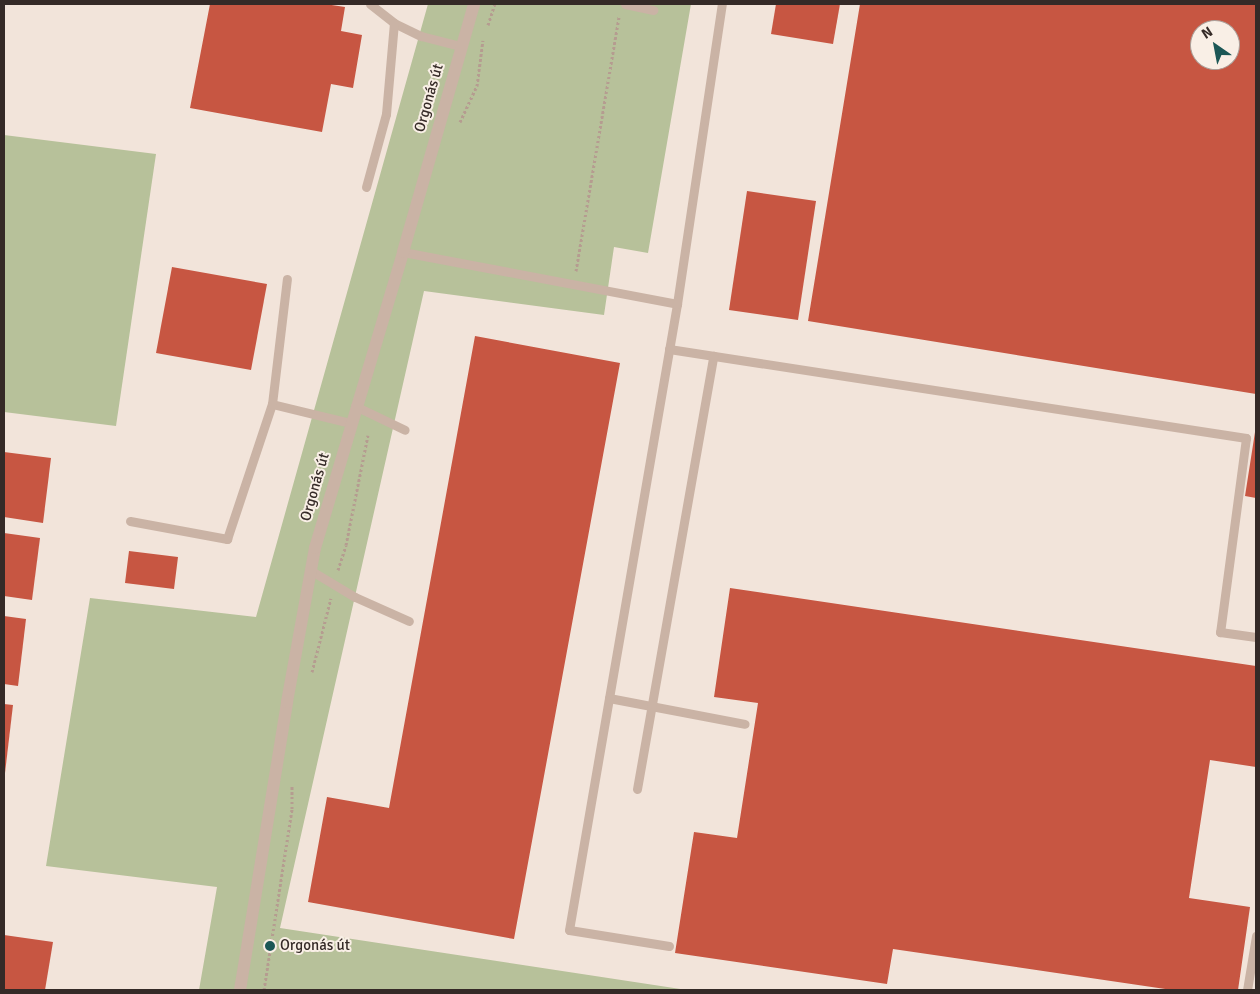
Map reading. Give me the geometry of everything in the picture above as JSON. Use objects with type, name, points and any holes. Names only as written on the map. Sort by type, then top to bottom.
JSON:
[{"type":"street","name":"Orgonás út","points":[[240,990],[310,570],[350,423],[403,252],[460,46],[474,4]]},
{"type":"lane","points":[[370,4],[394,23],[421,36],[460,46]]},
{"type":"lane","points":[[625,4],[653,10]]},
{"type":"lane","points":[[669,946],[569,930],[677,304],[722,4]]},
{"type":"lane","points":[[366,187],[386,114],[394,23]]},
{"type":"lane","points":[[403,252],[677,304]]},
{"type":"lane","points":[[130,521],[227,539],[272,404],[287,279]]},
{"type":"lane","points":[[669,349],[1246,438],[1220,632],[1256,637]]},
{"type":"lane","points":[[637,789],[713,356]]},
{"type":"lane","points":[[272,404],[350,423]]},
{"type":"lane","points":[[356,406],[405,430]]},
{"type":"lane","points":[[310,570],[355,597],[409,621]]},
{"type":"lane","points":[[609,698],[745,724]]},
{"type":"lane","points":[[1247,990],[1256,936]]},
{"type":"path","points":[[458,126],[477,86],[483,40],[495,4]]},
{"type":"path","points":[[574,284],[619,14]]},
{"type":"path","points":[[310,679],[346,545],[373,413]]},
{"type":"path","points":[[264,990],[292,809],[293,781]]},
{"type":"green space","points":[[428,4],[691,4],[648,253],[614,247],[604,315],[424,291],[280,928],[687,990],[199,990],[217,887],[46,866],[90,598],[256,617]]},
{"type":"green space","points":[[4,135],[156,154],[116,426],[4,412]]},
{"type":"building","points":[[210,4],[325,4],[345,7],[341,31],[362,35],[353,88],[331,84],[322,132],[190,108]]},
{"type":"building","points":[[776,4],[840,4],[833,44],[771,34]]},
{"type":"building","points":[[860,4],[1256,4],[1256,394],[808,321]]},
{"type":"building","points":[[747,191],[816,201],[798,320],[729,310]]},
{"type":"building","points":[[172,267],[267,284],[251,370],[156,353]]},
{"type":"building","points":[[475,336],[620,363],[514,939],[308,902],[327,797],[389,808]]},
{"type":"building","points":[[1256,433],[1256,498],[1245,496]]},
{"type":"building","points":[[4,452],[51,458],[43,523],[4,517]]},
{"type":"building","points":[[4,533],[40,538],[32,600],[4,596]]},
{"type":"building","points":[[129,551],[178,557],[174,589],[125,583]]},
{"type":"building","points":[[730,588],[1256,666],[1256,767],[1210,760],[1189,898],[1250,907],[1238,990],[1172,990],[893,949],[887,984],[675,953],[694,832],[737,838],[758,703],[714,697]]},
{"type":"building","points":[[4,616],[26,619],[18,686],[4,684]]},
{"type":"building","points":[[4,704],[13,705],[5,773],[4,773]]},
{"type":"building","points":[[4,935],[53,942],[45,990],[4,990]]},
{"type":"place","name":"Orgonás út","points":[[270,946]]}]
